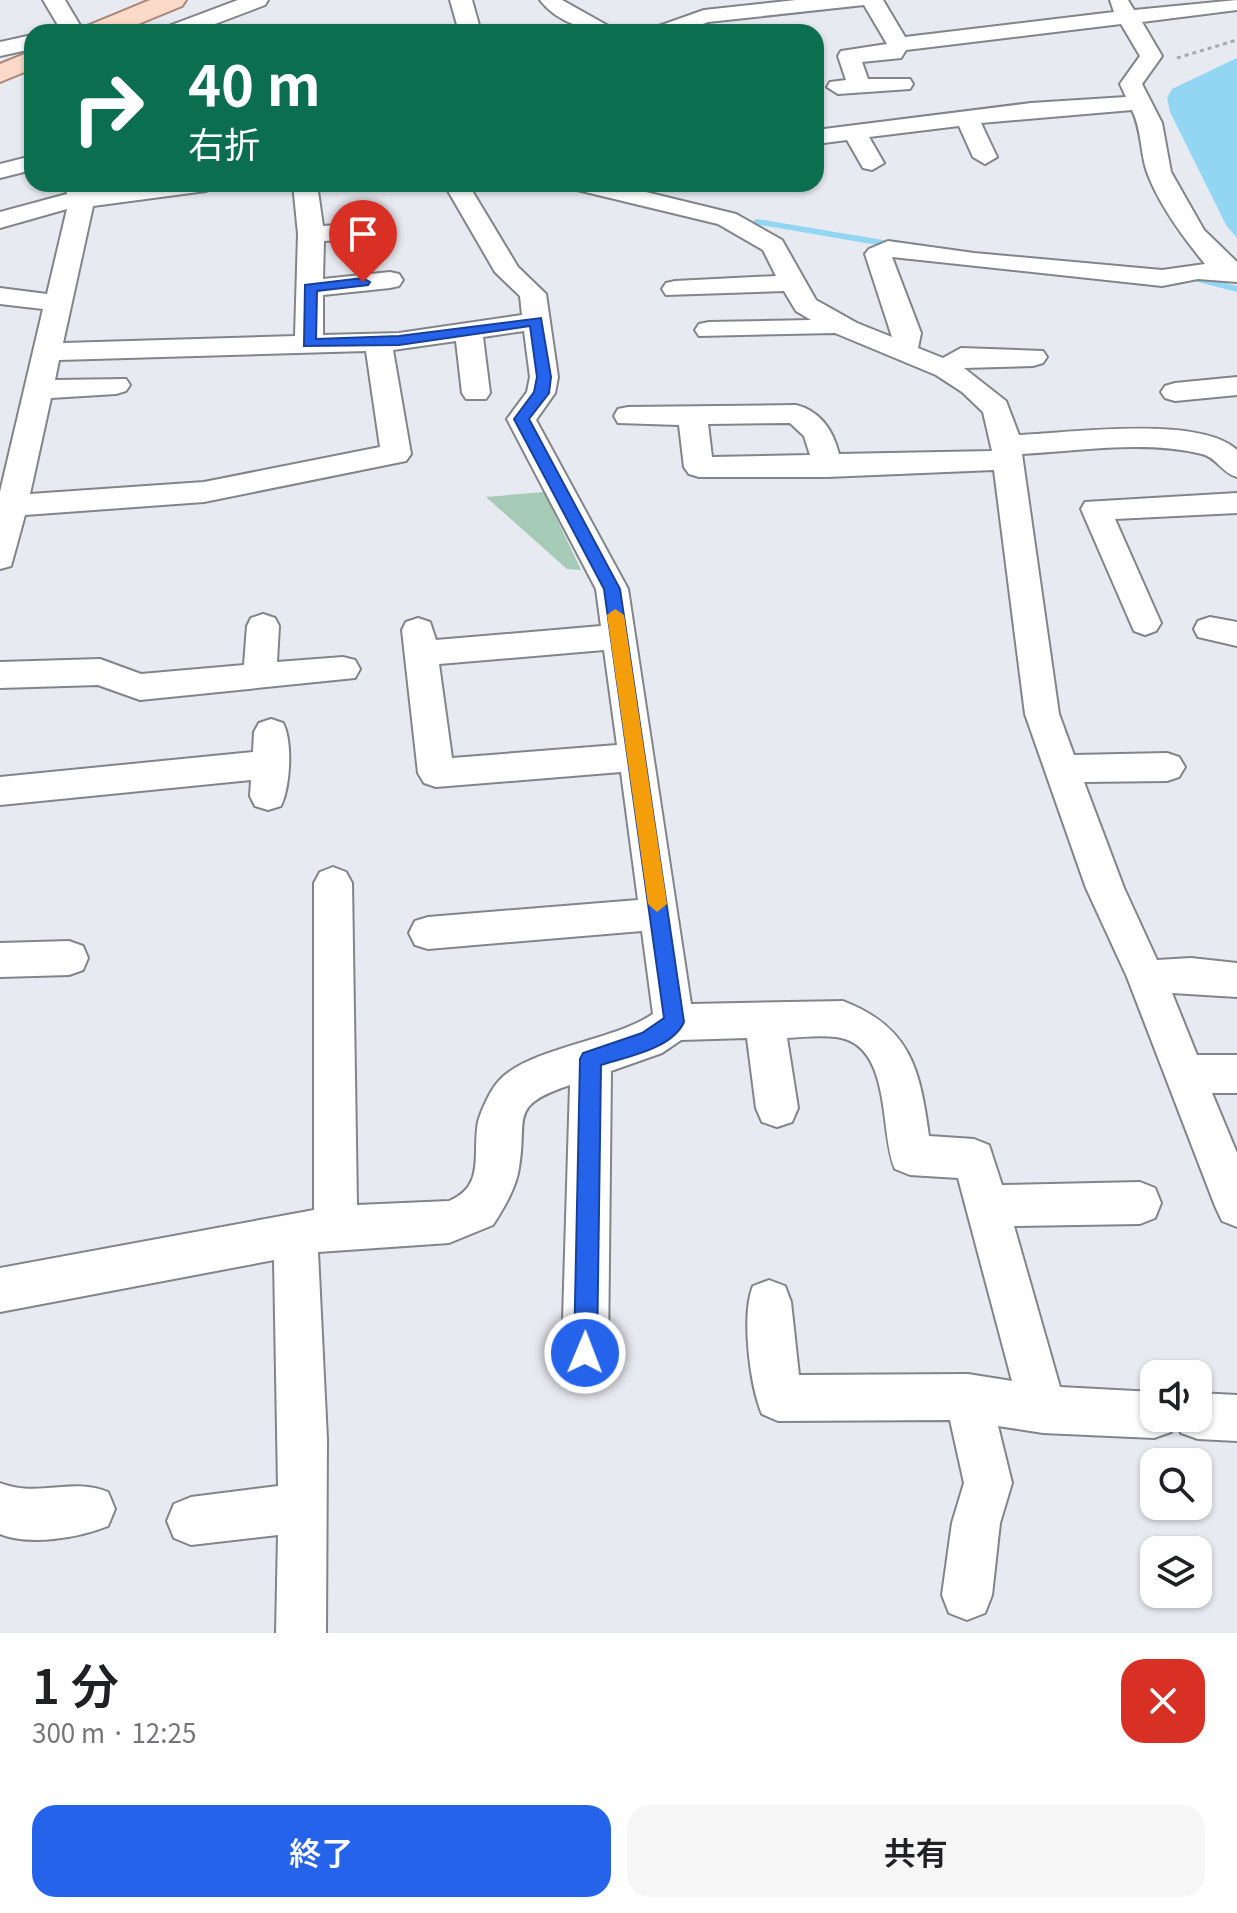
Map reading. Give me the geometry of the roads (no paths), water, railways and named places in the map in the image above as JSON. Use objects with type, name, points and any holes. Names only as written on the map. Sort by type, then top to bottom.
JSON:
[{"type":"main road","points":[[116,24],[173,0]]},
{"type":"main road","points":[[0,74],[24,63]]},
{"type":"street","points":[[54,0],[68,24]]},
{"type":"street","points":[[195,24],[257,0]]},
{"type":"street","points":[[461,0],[468,24]]},
{"type":"street","points":[[551,0],[556,6],[592,24]]},
{"type":"street","points":[[676,24],[701,8],[858,0]]},
{"type":"street","points":[[872,0],[898,44]]},
{"type":"street","points":[[898,44],[1124,9],[1237,4],[1229,0]]},
{"type":"street","points":[[903,352],[907,333],[878,254],[888,249],[974,261],[1162,278],[1198,271],[1237,274],[1217,261],[1193,233],[1159,172],[1150,123],[1131,84],[1151,56],[1124,9]]},
{"type":"street","points":[[140,14],[159,24]]},
{"type":"street","points":[[0,49],[24,44]]},
{"type":"street","points":[[898,44],[893,53],[849,56],[848,86],[902,84]]},
{"type":"street","points":[[824,136],[967,118],[1140,103]]},
{"type":"street","points":[[967,118],[985,157]]},
{"type":"street","points":[[854,132],[872,163]]},
{"type":"street","points":[[0,171],[24,165]]},
{"type":"street","points":[[306,192],[311,234],[309,343]]},
{"type":"street","points":[[461,192],[508,272],[533,294],[544,377],[541,393],[521,419],[612,589],[674,1022]]},
{"type":"street","points":[[615,192],[727,219],[773,245],[805,305],[837,323],[946,369],[972,386],[996,408],[1007,452],[1042,714],[1105,888],[1146,977],[1237,1206]]},
{"type":"street","points":[[0,220],[79,193]]},
{"type":"street","points":[[0,558],[7,507],[47,352],[79,193]]},
{"type":"street","points":[[311,234],[375,230]]},
{"type":"street","points":[[1103,271],[1116,300]]},
{"type":"street","points":[[310,288],[390,280]]},
{"type":"street","points":[[674,288],[793,283]]},
{"type":"street","points":[[0,296],[58,303]]},
{"type":"street","points":[[47,352],[378,342],[537,321]]},
{"type":"street","points":[[709,330],[824,328],[837,323]]},
{"type":"street","points":[[469,332],[476,393]]},
{"type":"street","points":[[7,507],[233,488],[396,454],[378,342]]},
{"type":"street","points":[[946,369],[961,357],[1033,357]]},
{"type":"street","points":[[38,390],[116,385]]},
{"type":"street","points":[[1175,392],[1237,386]]},
{"type":"street","points":[[628,416],[796,414],[814,424],[823,441],[827,467]]},
{"type":"street","points":[[692,415],[699,467],[827,467],[1169,438],[1216,447],[1237,467]]},
{"type":"street","points":[[1145,623],[1096,509],[1237,503]]},
{"type":"street","points":[[260,676],[263,626]]},
{"type":"street","points":[[619,637],[419,641],[436,773],[636,757]]},
{"type":"street","points":[[0,675],[100,672],[140,687],[343,669]]},
{"type":"street","points":[[0,791],[270,764]]},
{"type":"street","points":[[1062,769],[1167,767]]},
{"type":"street","points":[[301,1633],[302,1508],[333,883]]},
{"type":"street","points":[[428,933],[659,914]]},
{"type":"street","points":[[0,960],[69,958]]},
{"type":"street","points":[[1146,977],[1191,975],[1237,980]]},
{"type":"street","points":[[0,1293],[316,1231],[449,1222],[478,1210],[489,1193],[498,1169],[499,1121],[511,1096],[532,1079],[648,1040],[674,1022],[843,1019],[867,1029],[889,1049],[898,1072],[910,1155],[974,1159],[1043,1410]]},
{"type":"street","points":[[764,1020],[777,1108]]},
{"type":"street","points":[[585,1353],[591,1059]]},
{"type":"street","points":[[1185,1074],[1237,1074]]},
{"type":"street","points":[[987,1206],[1140,1203]]},
{"type":"street","points":[[769,1302],[778,1398],[968,1397],[1043,1410],[1140,1414]]},
{"type":"street","points":[[967,1595],[976,1523],[988,1483],[968,1397]]},
{"type":"street","points":[[1212,1417],[1237,1418]]},
{"type":"street","points":[[0,1507],[15,1516],[91,1509]]},
{"type":"street","points":[[191,1521],[302,1508]]},
{"type":"water","points":[[1237,58],[1237,238],[1226,225],[1170,112],[1167,98],[1172,89]]},
{"type":"waterway","points":[[757,222],[895,245]]},
{"type":"waterway","points":[[1193,278],[1237,289]]}]
